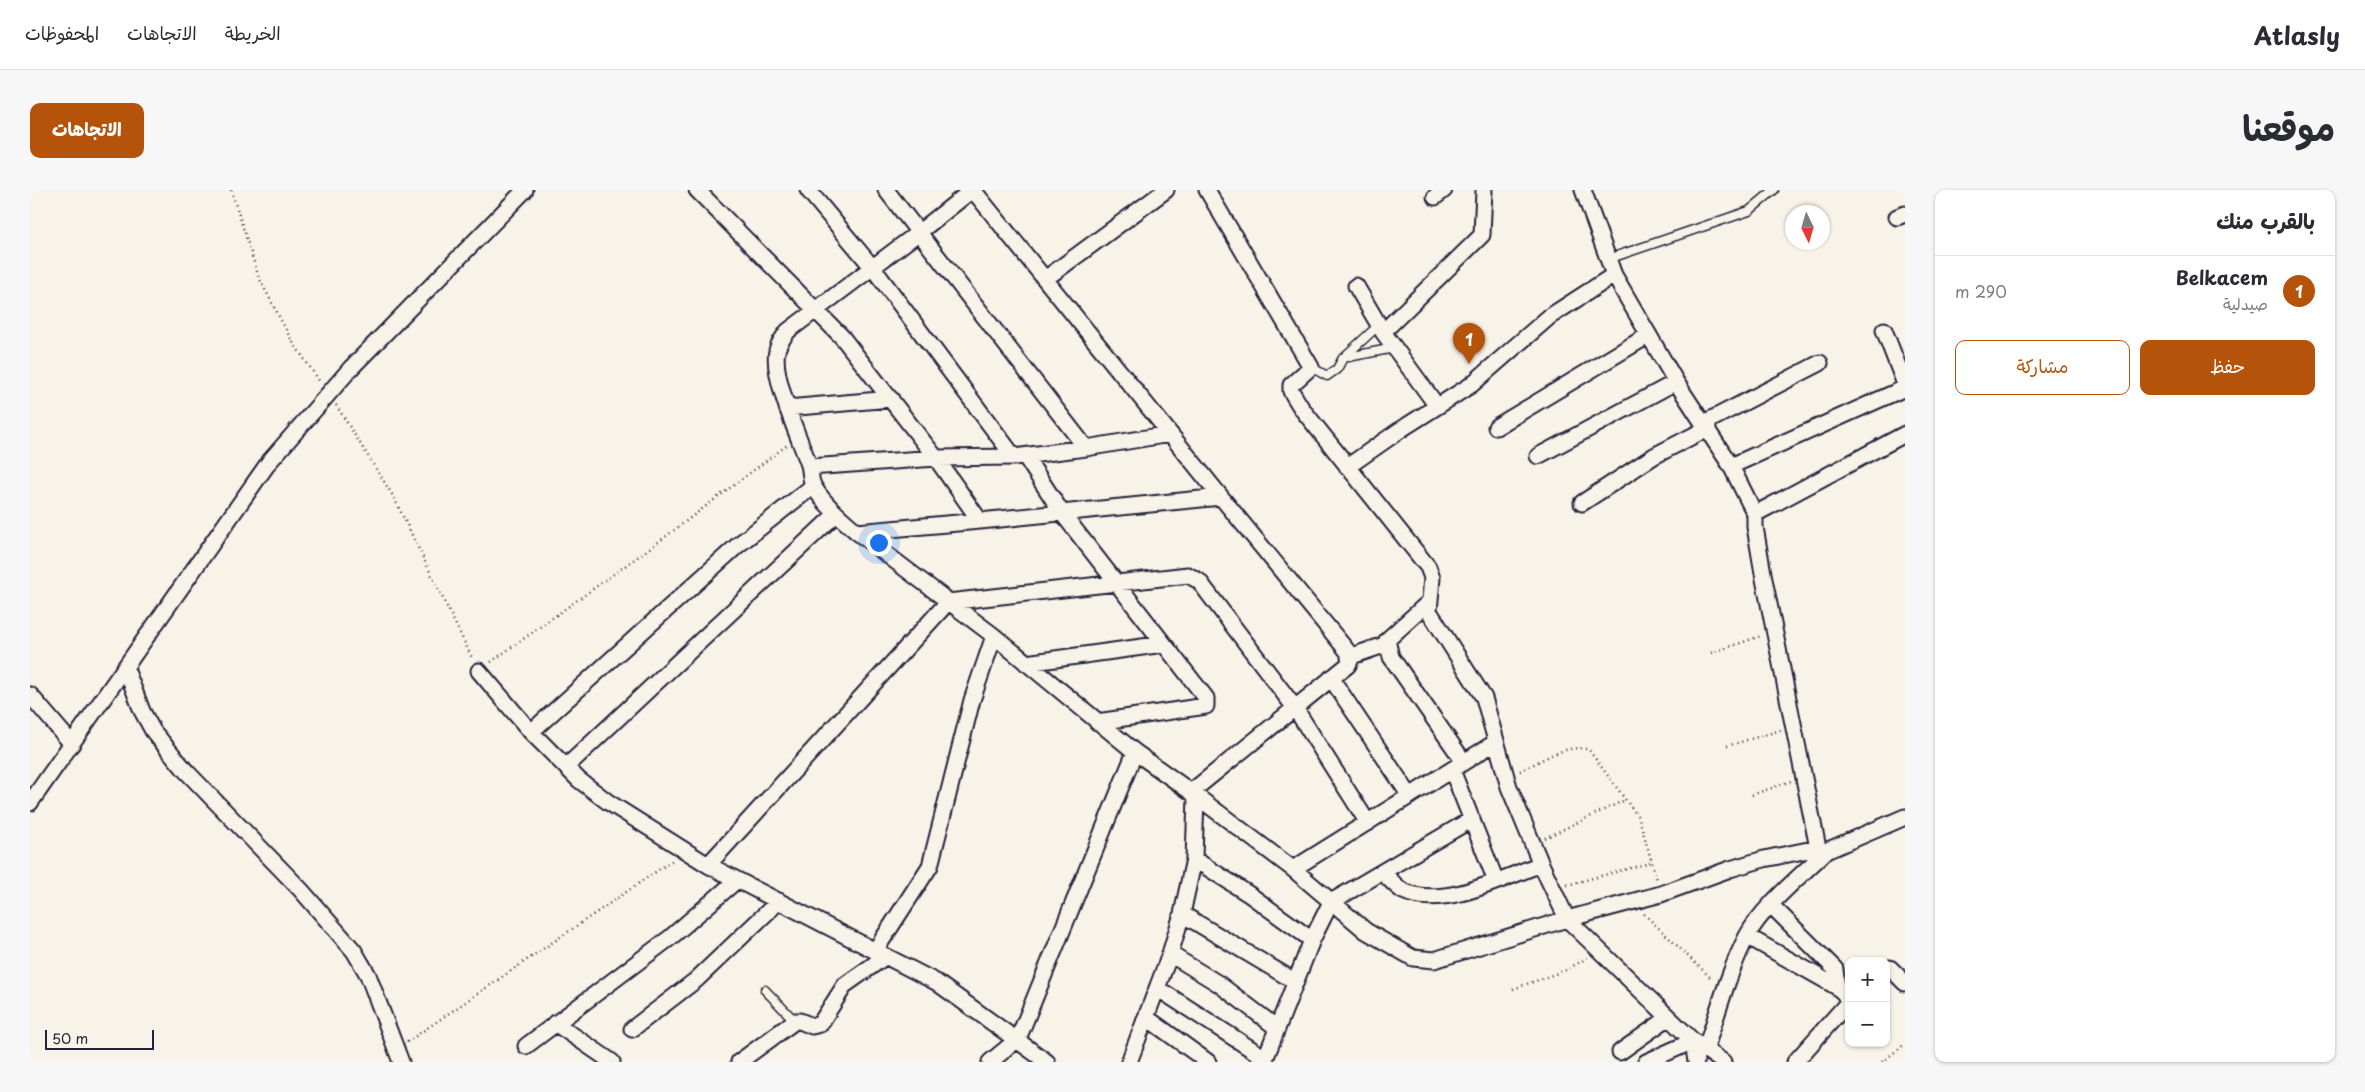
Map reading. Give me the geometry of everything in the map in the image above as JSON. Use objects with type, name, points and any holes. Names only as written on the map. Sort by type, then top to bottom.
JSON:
[{"type":"street","points":[[30,803],[126,669],[269,462],[328,393],[526,190]]},
{"type":"street","points":[[696,190],[842,337],[936,458],[980,521]]},
{"type":"street","points":[[808,190],[873,268],[1206,698],[1206,706],[1097,722]]},
{"type":"street","points":[[886,190],[1086,448]]},
{"type":"street","points":[[1193,794],[1348,665],[1349,654],[972,190],[873,268],[788,331],[776,352],[787,408],[810,467],[813,486],[836,514],[856,532],[994,636],[1135,752],[1293,869],[1366,931],[1413,958],[1434,960],[1567,919],[1661,894],[1764,859],[1822,850],[1905,817]]},
{"type":"street","points":[[1044,279],[1166,190]]},
{"type":"street","points":[[1207,190],[1311,367],[1291,385],[1291,391],[1347,467],[1428,567],[1432,578],[1429,611],[1484,698],[1506,778],[1532,844],[1567,919],[1668,1018],[1699,1045],[1723,1062]]},
{"type":"street","points":[[1381,329],[1482,235],[1484,190]]},
{"type":"street","points":[[1583,190],[1614,275],[1676,382],[1731,466],[1755,514],[1755,527],[1774,632],[1804,777],[1822,850]]},
{"type":"street","points":[[1347,467],[1471,385],[1549,317],[1614,275]]},
{"type":"street","points":[[1356,286],[1381,329],[1437,406]]},
{"type":"street","points":[[1731,466],[1905,386],[1884,330]]},
{"type":"street","points":[[1496,427],[1649,335]]},
{"type":"street","points":[[1582,503],[1654,456],[1820,363]]},
{"type":"street","points":[[1538,456],[1676,382]]},
{"type":"street","points":[[787,408],[891,399]]},
{"type":"street","points":[[810,467],[936,458],[1020,457],[1170,434]]},
{"type":"street","points":[[1755,514],[1905,434]]},
{"type":"street","points":[[530,732],[738,545],[813,486]]},
{"type":"street","points":[[856,532],[1221,497]]},
{"type":"street","points":[[566,767],[836,514]]},
{"type":"street","points":[[708,865],[948,602],[1188,575],[1199,581],[1295,708],[1368,823]]},
{"type":"street","points":[[1429,602],[1387,640],[1387,644],[1390,656],[1458,766],[1472,819],[1496,881]]},
{"type":"street","points":[[747,1060],[794,1021],[800,1021],[812,1026],[820,1024],[845,985],[881,954],[930,866],[972,700],[994,636]]},
{"type":"street","points":[[1026,663],[1164,644]]},
{"type":"street","points":[[1349,657],[1387,644]]},
{"type":"street","points":[[126,669],[142,711],[153,731],[186,771],[301,890],[354,951],[368,975],[398,1056]]},
{"type":"street","points":[[479,671],[530,732],[579,780],[608,802],[708,865],[936,982],[1018,1039],[1047,1062]]},
{"type":"street","points":[[1331,678],[1410,796]]},
{"type":"street","points":[[30,694],[72,744]]},
{"type":"street","points":[[1293,869],[1496,742]]},
{"type":"street","points":[[990,1062],[1018,1039],[1135,752]]},
{"type":"street","points":[[1129,1062],[1170,954],[1182,914],[1194,858],[1193,794]]},
{"type":"street","points":[[1156,988],[1264,1060],[1312,940],[1332,902],[1472,819]]},
{"type":"street","points":[[1696,1062],[1699,1045],[1747,936],[1761,916],[1822,850]]},
{"type":"street","points":[[1194,858],[1250,895],[1312,940]]},
{"type":"street","points":[[1382,873],[1403,891],[1432,897],[1452,896],[1541,864]]},
{"type":"street","points":[[526,1046],[671,937],[737,880]]},
{"type":"street","points":[[632,1029],[696,980],[779,901]]},
{"type":"street","points":[[1772,906],[1835,969],[1837,987]]},
{"type":"street","points":[[1182,914],[1296,982]]},
{"type":"street","points":[[1747,936],[1837,987],[1845,995]]},
{"type":"street","points":[[1170,954],[1219,984],[1277,1028]]},
{"type":"street","points":[[1890,968],[1905,983]]},
{"type":"street","points":[[1795,1062],[1846,1002]]},
{"type":"street","points":[[1147,1018],[1208,1062]]},
{"type":"street","points":[[1620,1052],[1668,1018]]},
{"type":"street","points":[[556,1023],[612,1062]]},
{"type":"street","points":[[1646,1062],[1699,1045]]},
{"type":"lane","points":[[1608,259],[1750,211],[1774,190]]},
{"type":"lane","points":[[1311,367],[1327,376],[1337,369],[1343,358],[1381,329]]},
{"type":"lane","points":[[1343,358],[1394,348]]},
{"type":"lane","points":[[765,990],[794,1021]]},
{"type":"path","points":[[231,190],[259,278],[303,360],[328,393],[393,496],[479,671],[657,543],[798,437]]},
{"type":"path","points":[[1711,653],[1774,632]]},
{"type":"path","points":[[1727,746],[1793,727]]},
{"type":"path","points":[[1506,778],[1568,748],[1580,746],[1589,750],[1639,818],[1661,894]]},
{"type":"path","points":[[1752,794],[1804,777]]},
{"type":"path","points":[[1532,844],[1625,800]]},
{"type":"path","points":[[398,1056],[687,850]]},
{"type":"path","points":[[1552,889],[1652,862]]},
{"type":"path","points":[[1630,901],[1724,990]]},
{"type":"path","points":[[1513,989],[1566,970],[1599,951]]},
{"type":"path","points":[[1882,1062],[1905,1044]]},
{"type":"place","name":"Belkacem","points":[[1469,364]]}]
